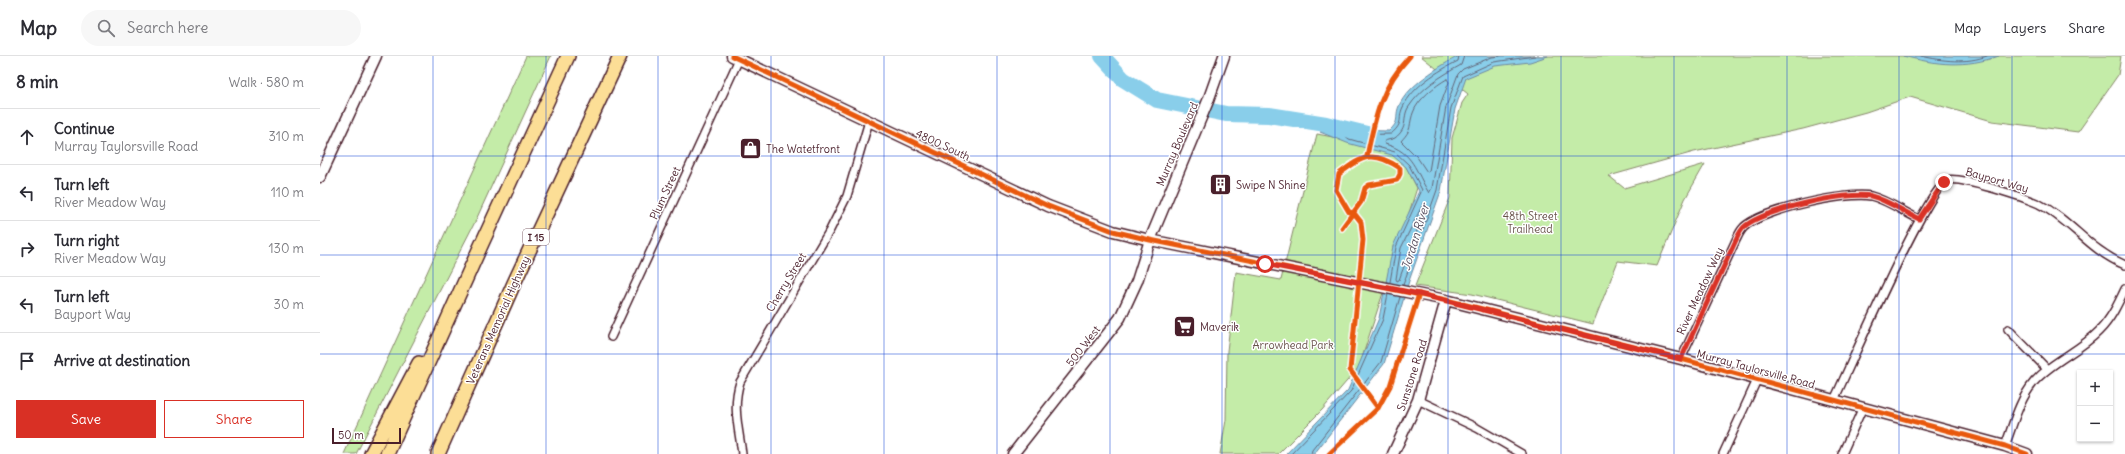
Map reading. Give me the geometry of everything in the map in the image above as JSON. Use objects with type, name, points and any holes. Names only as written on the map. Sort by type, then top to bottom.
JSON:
[{"type":"highway","points":[[387,454],[568,56]]},
{"type":"highway","name":"Veterans Memorial Highway","points":[[438,454],[515,281],[620,56]]},
{"type":"highway","points":[[371,454],[478,252]]},
{"type":"highway","points":[[446,454],[454,419]]},
{"type":"street","points":[[320,177],[376,56]]},
{"type":"street","name":"Murray Boulevard","points":[[1150,240],[1208,101],[1224,56]]},
{"type":"street","name":"4800 South","points":[[735,58],[1060,211],[1113,231],[1150,240]]},
{"type":"street","name":"Plum Street","points":[[610,337],[735,58]]},
{"type":"street","name":"Cherry Street","points":[[742,454],[736,418],[736,402],[740,382],[830,230],[847,196],[869,121]]},
{"type":"street","name":"Bayport Way","points":[[1834,400],[1919,219],[1938,187],[1949,179],[1997,190],[2039,204],[2054,213],[2095,249],[2125,265]]},
{"type":"street","name":"River Meadow Way","points":[[1681,359],[1736,240],[1744,227],[1754,221],[1798,206],[1831,198],[1864,196],[1872,197],[1919,219]]},
{"type":"street","name":"Murray Taylorsville Road","points":[[1150,240],[1446,300],[1681,359],[1863,407],[2005,446],[2027,454]]},
{"type":"street","name":"500 West","points":[[1013,454],[1120,318],[1137,281],[1150,240]]},
{"type":"street","points":[[2005,446],[2024,398],[2034,383],[2047,369],[2099,331],[2116,308],[2125,289]]},
{"type":"street","name":"Sunstone Road","points":[[1393,454],[1418,400],[1446,300]]},
{"type":"street","points":[[2008,329],[2047,369]]},
{"type":"street","points":[[1723,454],[1757,380]]},
{"type":"street","points":[[1418,400],[1477,428],[1522,454]]},
{"type":"street","points":[[1842,454],[1863,407]]},
{"type":"green space","points":[[526,56],[551,56],[475,222],[356,454],[344,454]]},
{"type":"green space","name":"48th Street Trailhead","points":[[1421,56],[2121,56],[2118,75],[2078,132],[1992,121],[1910,97],[1866,112],[1803,129],[1694,152],[1609,176],[1624,188],[1705,164],[1685,199],[1657,266],[1618,261],[1593,324],[1472,294],[1415,286],[1450,198],[1452,138],[1462,103],[1468,94]]},
{"type":"green space","name":"Arrowhead Park","points":[[1317,134],[1380,146],[1403,161],[1417,188],[1359,367],[1322,410],[1278,454],[1220,454],[1226,420],[1227,351],[1236,272],[1281,280]]},
{"type":"water","name":"Jordan River","points":[[1459,56],[1548,56],[1530,62],[1495,66],[1466,78],[1455,109],[1441,191],[1409,281],[1384,364],[1314,454],[1286,454],[1348,390],[1379,318],[1393,246],[1419,191],[1406,167],[1392,155],[1347,143],[1320,132],[1342,130],[1389,131],[1395,124],[1399,106],[1403,98],[1409,91],[1425,77]]},
{"type":"water","points":[[1903,56],[1999,56],[1987,60],[1963,64],[1951,64]]},
{"type":"waterway","points":[[1102,56],[1123,79],[1157,100],[1226,114],[1269,115],[1326,124],[1371,135]]},
{"type":"cycle path","points":[[732,56],[1048,206],[1113,231],[1150,240],[1446,300],[1681,359],[2005,446],[2027,454]]},
{"type":"cycle path","points":[[1367,156],[1376,115],[1386,91],[1392,79],[1410,56]]},
{"type":"cycle path","points":[[1342,228],[1361,202],[1365,188],[1369,185],[1397,180],[1400,174],[1400,168],[1391,162],[1375,157],[1362,159],[1339,174],[1336,190],[1349,212],[1354,213],[1361,222],[1363,240],[1350,370],[1378,408]]},
{"type":"cycle path","points":[[1329,454],[1378,408],[1390,386],[1419,294]]},
{"type":"place","name":"The Watetfront","points":[[750,149]]},
{"type":"place","name":"Swipe N Shine","points":[[1220,185]]},
{"type":"place","name":"Maverik","points":[[1185,327]]},
{"type":"route","points":[[1265,264],[1446,300],[1681,359],[1736,240],[1744,227],[1754,221],[1798,206],[1831,198],[1864,196],[1872,197],[1919,219],[1938,187],[1944,182]]}]
